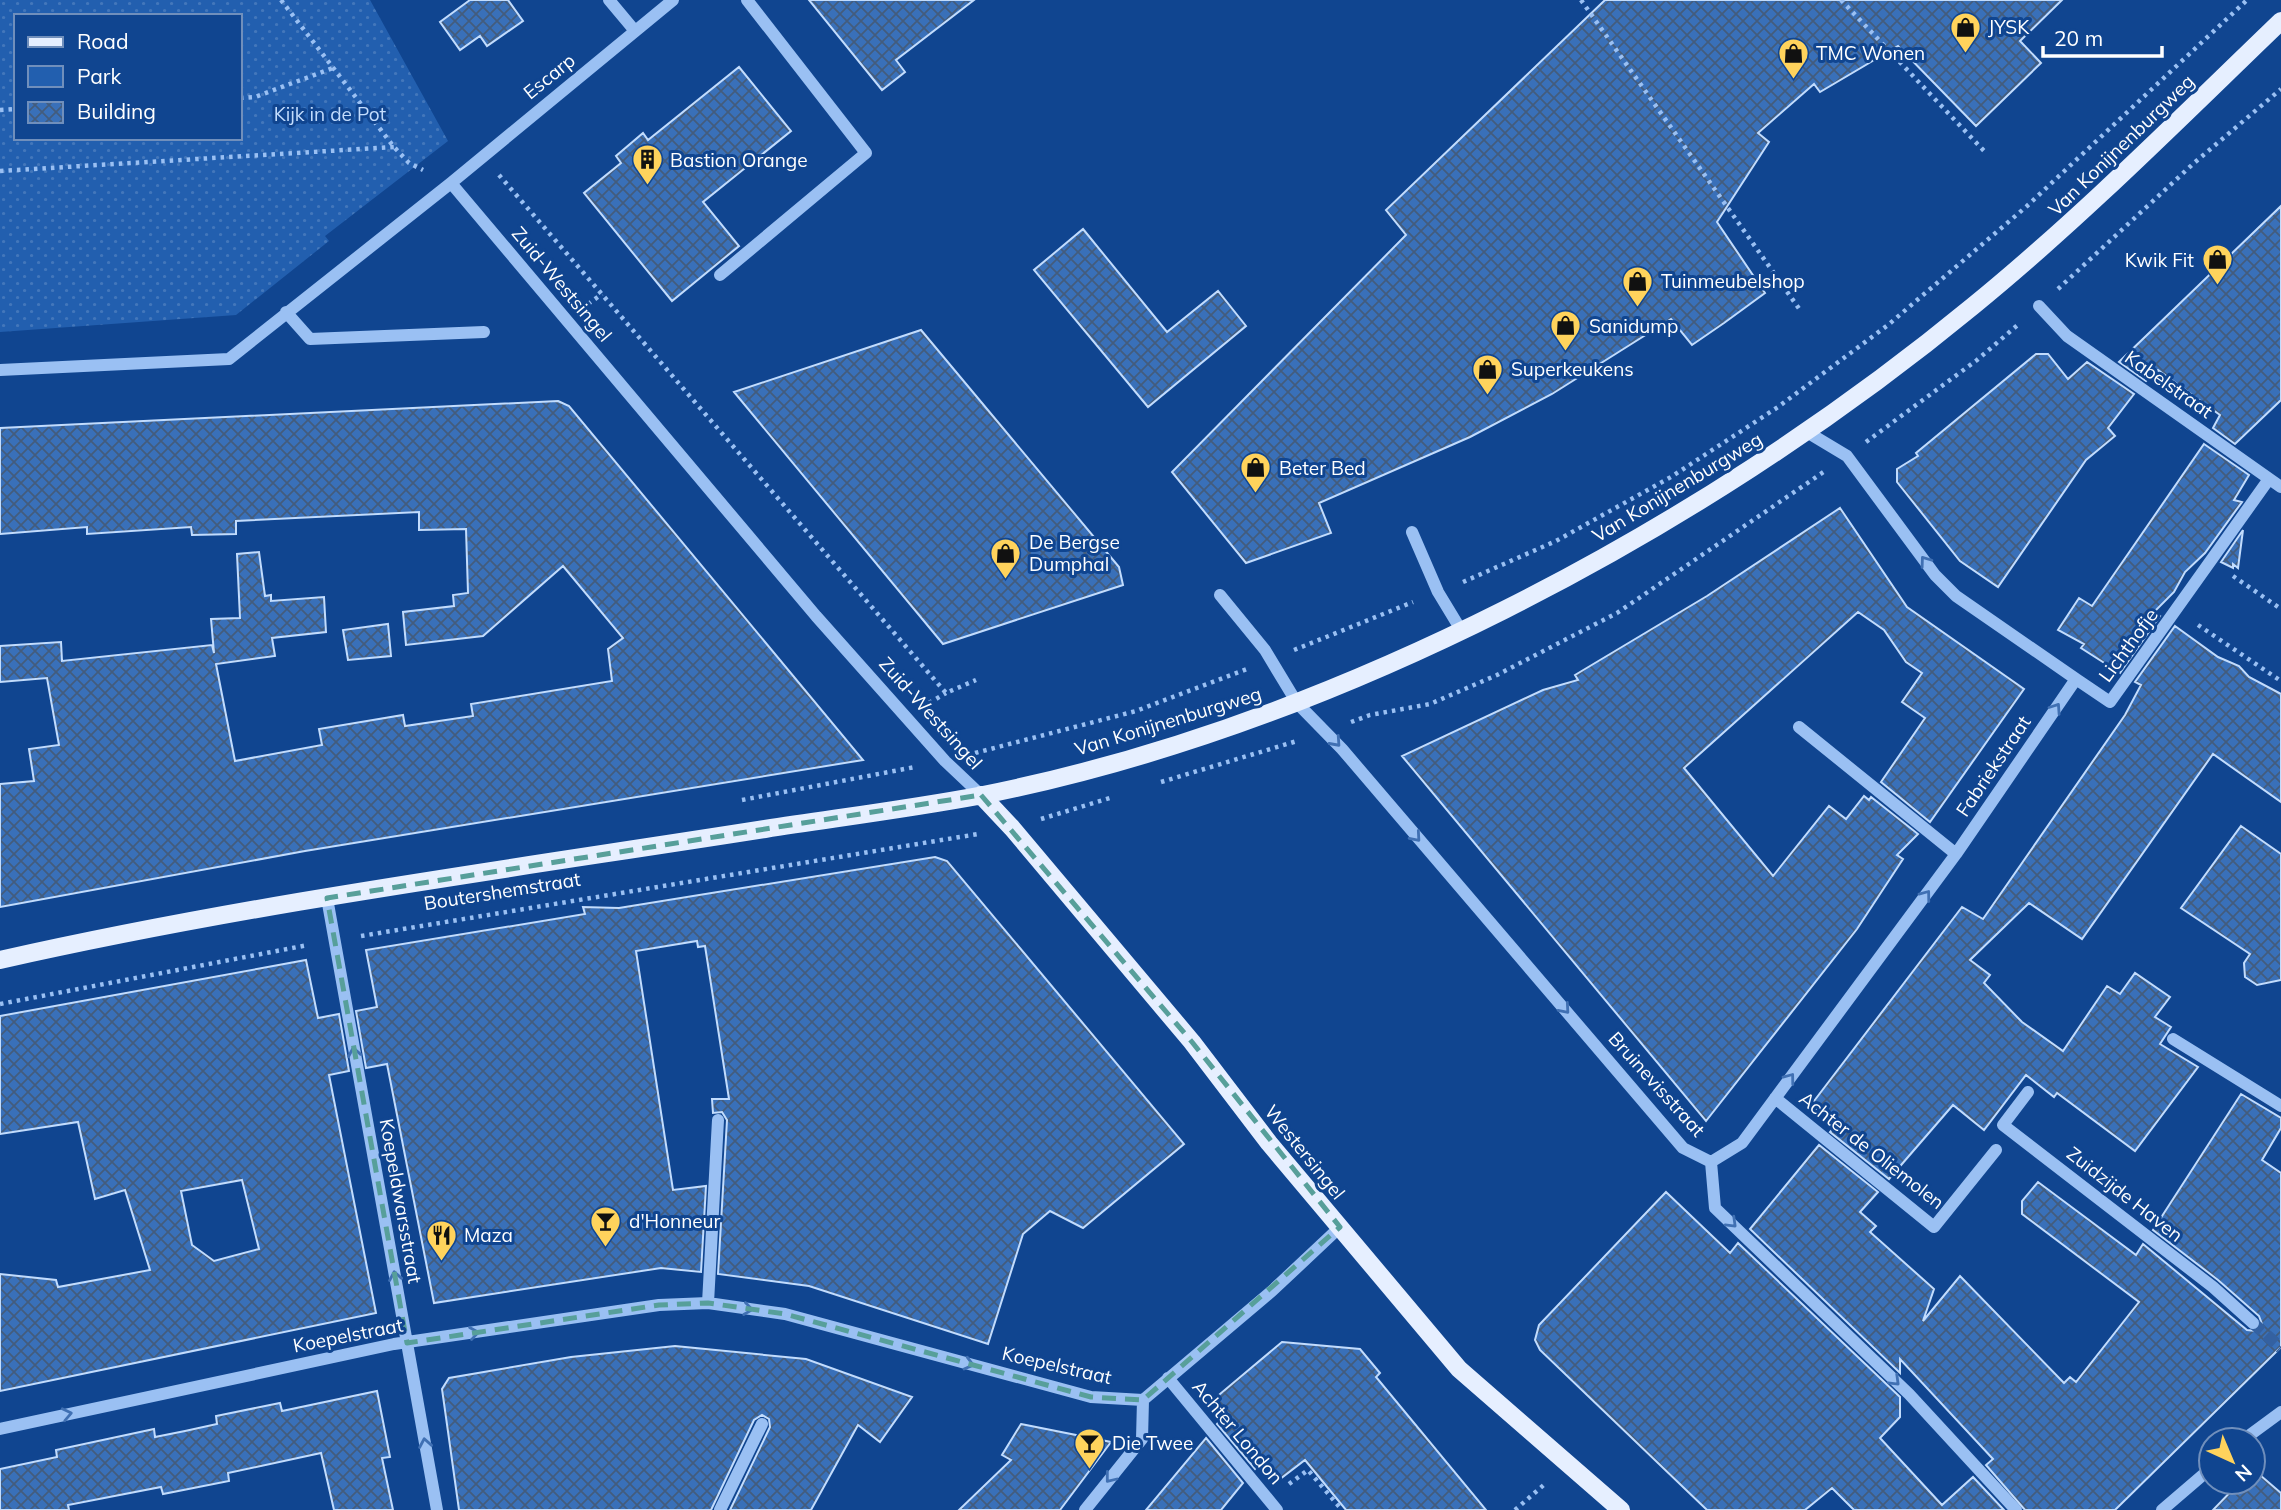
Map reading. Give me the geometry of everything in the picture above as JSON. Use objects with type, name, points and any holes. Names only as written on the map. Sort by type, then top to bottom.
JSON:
[{"type":"main road","name":"Van Konijnenburgweg","points":[[981,795],[1142,754],[1297,703],[1461,630],[1633,542],[1807,432],[1969,310],[2067,226],[2281,21]]},
{"type":"main road","name":"Westersingel","points":[[981,795],[1012,828],[1192,1042],[1269,1143],[1458,1369],[1621,1510]]},
{"type":"main road","name":"Boutershemstraat","points":[[0,960],[327,898],[981,795]]},
{"type":"street","points":[[609,0],[635,31]]},
{"type":"street","name":"Escarp","points":[[451,183],[673,0]]},
{"type":"street","points":[[720,275],[866,153],[747,0]]},
{"type":"street","points":[[0,370],[229,359],[451,183]]},
{"type":"street","name":"Zuid-Westsingel","points":[[451,183],[816,616],[945,761],[981,795]]},
{"type":"street","name":"Kabelstraat","points":[[2039,306],[2067,335],[2281,487]]},
{"type":"street","points":[[286,312],[310,339],[484,332]]},
{"type":"street","points":[[1807,432],[1847,456],[1935,575],[1955,596],[2076,679]]},
{"type":"street","name":"Lichthofje","points":[[2076,679],[2110,702],[2269,479]]},
{"type":"street","points":[[1412,532],[1438,592],[1461,630]]},
{"type":"street","name":"Bruinevisstraat","points":[[1220,595],[1271,659],[1297,703],[1342,749],[1683,1148],[1711,1162],[1715,1208],[1909,1394],[2016,1510]]},
{"type":"street","name":"Fabriekstraat","points":[[1711,1162],[1742,1143],[1956,854],[2076,679]]},
{"type":"street","points":[[1799,727],[1956,854]]},
{"type":"street","name":"Koepeldwarsstraat","points":[[327,898],[437,1510]]},
{"type":"street","points":[[2173,1039],[2281,1105]]},
{"type":"street","name":"Zuidzijde Haven","points":[[2028,1092],[2003,1125],[2213,1287],[2253,1322]]},
{"type":"street","name":"Achter de Oliemolen","points":[[1774,1098],[1934,1227],[1996,1150]]},
{"type":"street","points":[[708,1303],[718,1120]]},
{"type":"street","points":[[1085,1510],[1142,1438],[1143,1400],[1273,1290],[1339,1227]]},
{"type":"street","name":"Koepelstraat","points":[[0,1429],[311,1360],[659,1305],[708,1303],[785,1314],[1091,1397],[1143,1400]]},
{"type":"street","name":"Achter London","points":[[1168,1378],[1273,1505]]},
{"type":"street","points":[[2262,1426],[2281,1412]]},
{"type":"street","points":[[720,1510],[762,1424]]},
{"type":"street","points":[[2162,1510],[2197,1480]]},
{"type":"path","points":[[281,0],[394,147],[409,163],[451,183]]},
{"type":"path","points":[[1581,0],[1800,310]]},
{"type":"path","points":[[1841,0],[1986,153]]},
{"type":"path","name":"Van Konijnenburgweg","points":[[945,761],[1136,711],[1271,659],[1556,541],[1671,477],[1778,407],[1888,325],[2027,206],[2247,0]]},
{"type":"path","points":[[242,97],[255,97],[333,68]]},
{"type":"path","points":[[0,171],[394,147]]},
{"type":"path","name":"Zuid-Westsingel","points":[[482,156],[946,693],[976,680]]},
{"type":"path","points":[[2212,561],[2281,610]]},
{"type":"path","name":"Lichthofje","points":[[2177,610],[2281,681]]},
{"type":"path","name":"Boutershemstraat","points":[[0,1004],[334,940],[1012,828]]},
{"type":"path","points":[[1515,1510],[1566,1465]]},
{"type":"path","points":[[1273,1505],[1308,1469],[1342,1510]]},
{"type":"highlighted area","points":[[981,795],[1192,1042],[1340,1227],[1143,1400],[1091,1397],[785,1314],[708,1303],[659,1305],[407,1343],[327,898]]},
{"type":"green space","name":"Kijk in de Pot","points":[[0,0],[370,0],[448,141],[325,236],[329,241],[236,315],[0,332]]},
{"type":"building","points":[[470,0],[508,0],[523,21],[487,46],[480,36],[460,50],[440,22]]},
{"type":"building","points":[[809,0],[974,0],[896,60],[905,72],[882,90]]},
{"type":"building","points":[[1605,0],[2062,0],[2020,41],[2041,63],[1976,126],[1898,46],[1820,92],[1814,84],[1758,133],[1769,142],[1717,222],[1765,293],[1724,323],[1692,345],[1671,319],[1552,394],[1470,437],[1319,503],[1331,533],[1246,563],[1172,472],[1406,235],[1386,210]]},
{"type":"building","name":"Bastion Orange","points":[[739,67],[791,131],[703,202],[739,246],[672,301],[584,193],[621,163],[616,156],[643,133],[648,140]]},
{"type":"building","points":[[2281,206],[2281,400],[2235,444],[2213,428],[2220,415],[2158,370],[2146,381],[2119,362]]},
{"type":"building","points":[[1083,229],[1167,332],[1218,291],[1246,326],[1148,407],[1034,270]]},
{"type":"building","points":[[921,330],[1119,567],[1123,585],[943,644],[734,392]]},
{"type":"building","points":[[2036,354],[2048,354],[2068,379],[2087,362],[2134,394],[2108,428],[2115,436],[2086,460],[1998,587],[1960,561],[1897,482],[1897,469],[1918,456],[1916,453]]},
{"type":"building","points":[[558,401],[569,406],[863,760],[305,851],[0,907],[0,784],[34,781],[29,749],[59,745],[47,678],[0,682],[0,646],[61,642],[62,661],[212,645],[214,653],[211,619],[240,618],[237,554],[259,552],[265,596],[271,595],[271,601],[324,597],[326,632],[272,638],[275,656],[216,664],[235,761],[322,745],[319,729],[403,715],[405,726],[473,716],[471,704],[612,681],[608,649],[623,638],[563,566],[483,636],[406,645],[403,612],[454,606],[453,595],[468,593],[466,529],[419,530],[419,512],[236,521],[236,534],[192,535],[191,527],[87,534],[87,527],[0,534],[0,428]]},
{"type":"building","points":[[2204,444],[2249,475],[2234,500],[2242,502],[2205,553],[2185,572],[2174,592],[2154,612],[2160,616],[2120,673],[2081,648],[2084,644],[2058,630],[2079,598],[2092,606]]},
{"type":"building","points":[[1840,508],[1907,607],[2024,689],[1930,822],[1881,782],[1925,718],[1902,702],[1922,673],[1906,662],[1884,630],[1858,612],[1684,768],[1773,876],[1829,806],[1846,819],[1864,796],[1869,800],[1871,797],[1918,834],[1897,855],[1903,859],[1857,929],[1706,1121],[1402,756],[1543,690],[1578,680],[1575,675],[1707,596]]},
{"type":"building","points":[[2243,530],[2238,568],[2233,564],[2233,568],[2221,562]]},
{"type":"building","points":[[388,624],[391,656],[348,660],[343,630]]},
{"type":"building","points":[[2175,626],[2218,657],[2239,666],[2249,677],[2281,694],[2281,802],[2213,754],[2082,939],[2029,903],[1970,960],[1990,975],[1984,983],[2022,1022],[2063,1051],[2107,986],[2120,994],[2135,973],[2170,997],[2155,1017],[2171,1027],[2160,1044],[2198,1067],[2135,1151],[2057,1093],[2054,1097],[2026,1075],[1984,1130],[1953,1105],[1889,1179],[1830,1132],[1836,1125],[1811,1105],[1962,907],[1983,919],[2125,715],[2141,685],[2135,682]]},
{"type":"building","points":[[2241,826],[2281,854],[2281,980],[2257,985],[2245,977],[2244,963],[2250,954],[2181,908]]},
{"type":"building","points":[[935,857],[947,861],[1184,1144],[1083,1228],[1050,1211],[1023,1234],[988,1344],[809,1286],[718,1274],[727,1120],[722,1112],[713,1113],[712,1099],[729,1099],[705,946],[698,947],[697,941],[636,951],[673,1190],[706,1186],[701,1272],[661,1268],[434,1303],[387,1064],[366,1068],[356,1011],[377,1007],[366,950],[585,914],[583,907],[619,908]]},
{"type":"building","points":[[306,960],[318,1018],[339,1014],[349,1071],[329,1075],[376,1313],[0,1391],[0,1274],[56,1280],[58,1287],[150,1270],[125,1190],[95,1199],[78,1122],[0,1134],[0,1016]],"holes":[[[242,1180],[259,1249],[214,1261],[192,1245],[181,1191]]]},
{"type":"building","points":[[2241,1094],[2281,1118],[2281,1128],[2262,1160],[2281,1173],[2281,1347],[2201,1426],[2197,1426],[2197,1429],[2115,1510],[2025,1510],[1986,1465],[1993,1459],[1900,1359],[1900,1373],[1750,1229],[1819,1145],[1878,1192],[1860,1212],[1876,1226],[1870,1232],[1934,1289],[1923,1321],[1960,1276],[2064,1383],[2070,1377],[2076,1382],[2139,1302],[2022,1214],[2022,1201],[2038,1182],[2136,1255],[2143,1244],[2247,1330],[2256,1331],[2262,1324],[2259,1316],[2218,1280],[2153,1230]]},
{"type":"building","points":[[1666,1192],[1730,1253],[1738,1243],[1900,1397],[1900,1417],[1880,1438],[1942,1505],[1973,1477],[2004,1510],[1854,1510],[1832,1488],[1805,1510],[1707,1510],[1540,1350],[1535,1340],[1539,1325]]},
{"type":"building","points":[[1282,1342],[1360,1349],[1380,1373],[1376,1377],[1486,1510],[1346,1510],[1305,1460],[1280,1479],[1264,1458],[1255,1469],[1217,1424],[1226,1413],[1214,1399]]},
{"type":"building","points":[[675,1346],[806,1359],[912,1397],[880,1442],[858,1425],[811,1510],[730,1510],[770,1427],[769,1419],[762,1415],[754,1420],[711,1510],[459,1510],[442,1389],[449,1378],[571,1357]]},
{"type":"building","points":[[377,1391],[390,1457],[382,1458],[393,1510],[334,1510],[321,1453],[228,1473],[229,1481],[163,1494],[161,1487],[68,1505],[69,1510],[0,1510],[0,1469],[57,1457],[56,1450],[154,1429],[155,1437],[185,1431],[217,1424],[216,1416],[280,1403],[282,1411]]},
{"type":"building","points":[[1021,1424],[1111,1442],[1060,1510],[959,1510],[1011,1460],[1002,1455]]},
{"type":"building","points":[[1206,1438],[1243,1483],[1221,1510],[1146,1510]]},
{"type":"building","points":[[2267,1481],[2281,1493],[2281,1510],[2213,1510],[2226,1496],[2267,1496]]},
{"type":"tunnel","points":[[2253,1323],[2281,1348]]},
{"type":"place","name":"JYSK","points":[[1965,54]]},
{"type":"place","name":"TMC Wonen","points":[[1793,80]]},
{"type":"place","name":"Bastion Orange","points":[[647,187]]},
{"type":"place","name":"Kwik Fit","points":[[2217,287]]},
{"type":"place","name":"Tuinmeubelshop","points":[[1638,308]]},
{"type":"place","name":"Sanidump","points":[[1566,353]]},
{"type":"place","name":"Superkeukens","points":[[1488,396]]},
{"type":"place","name":"Beter Bed","points":[[1256,495]]},
{"type":"place","name":"De Bergse Dumphal","points":[[1006,580]]},
{"type":"place","name":"d'Honneur","points":[[606,1248]]},
{"type":"place","name":"Maza","points":[[441,1262]]},
{"type":"place","name":"Die Twee","points":[[1089,1470]]}]
